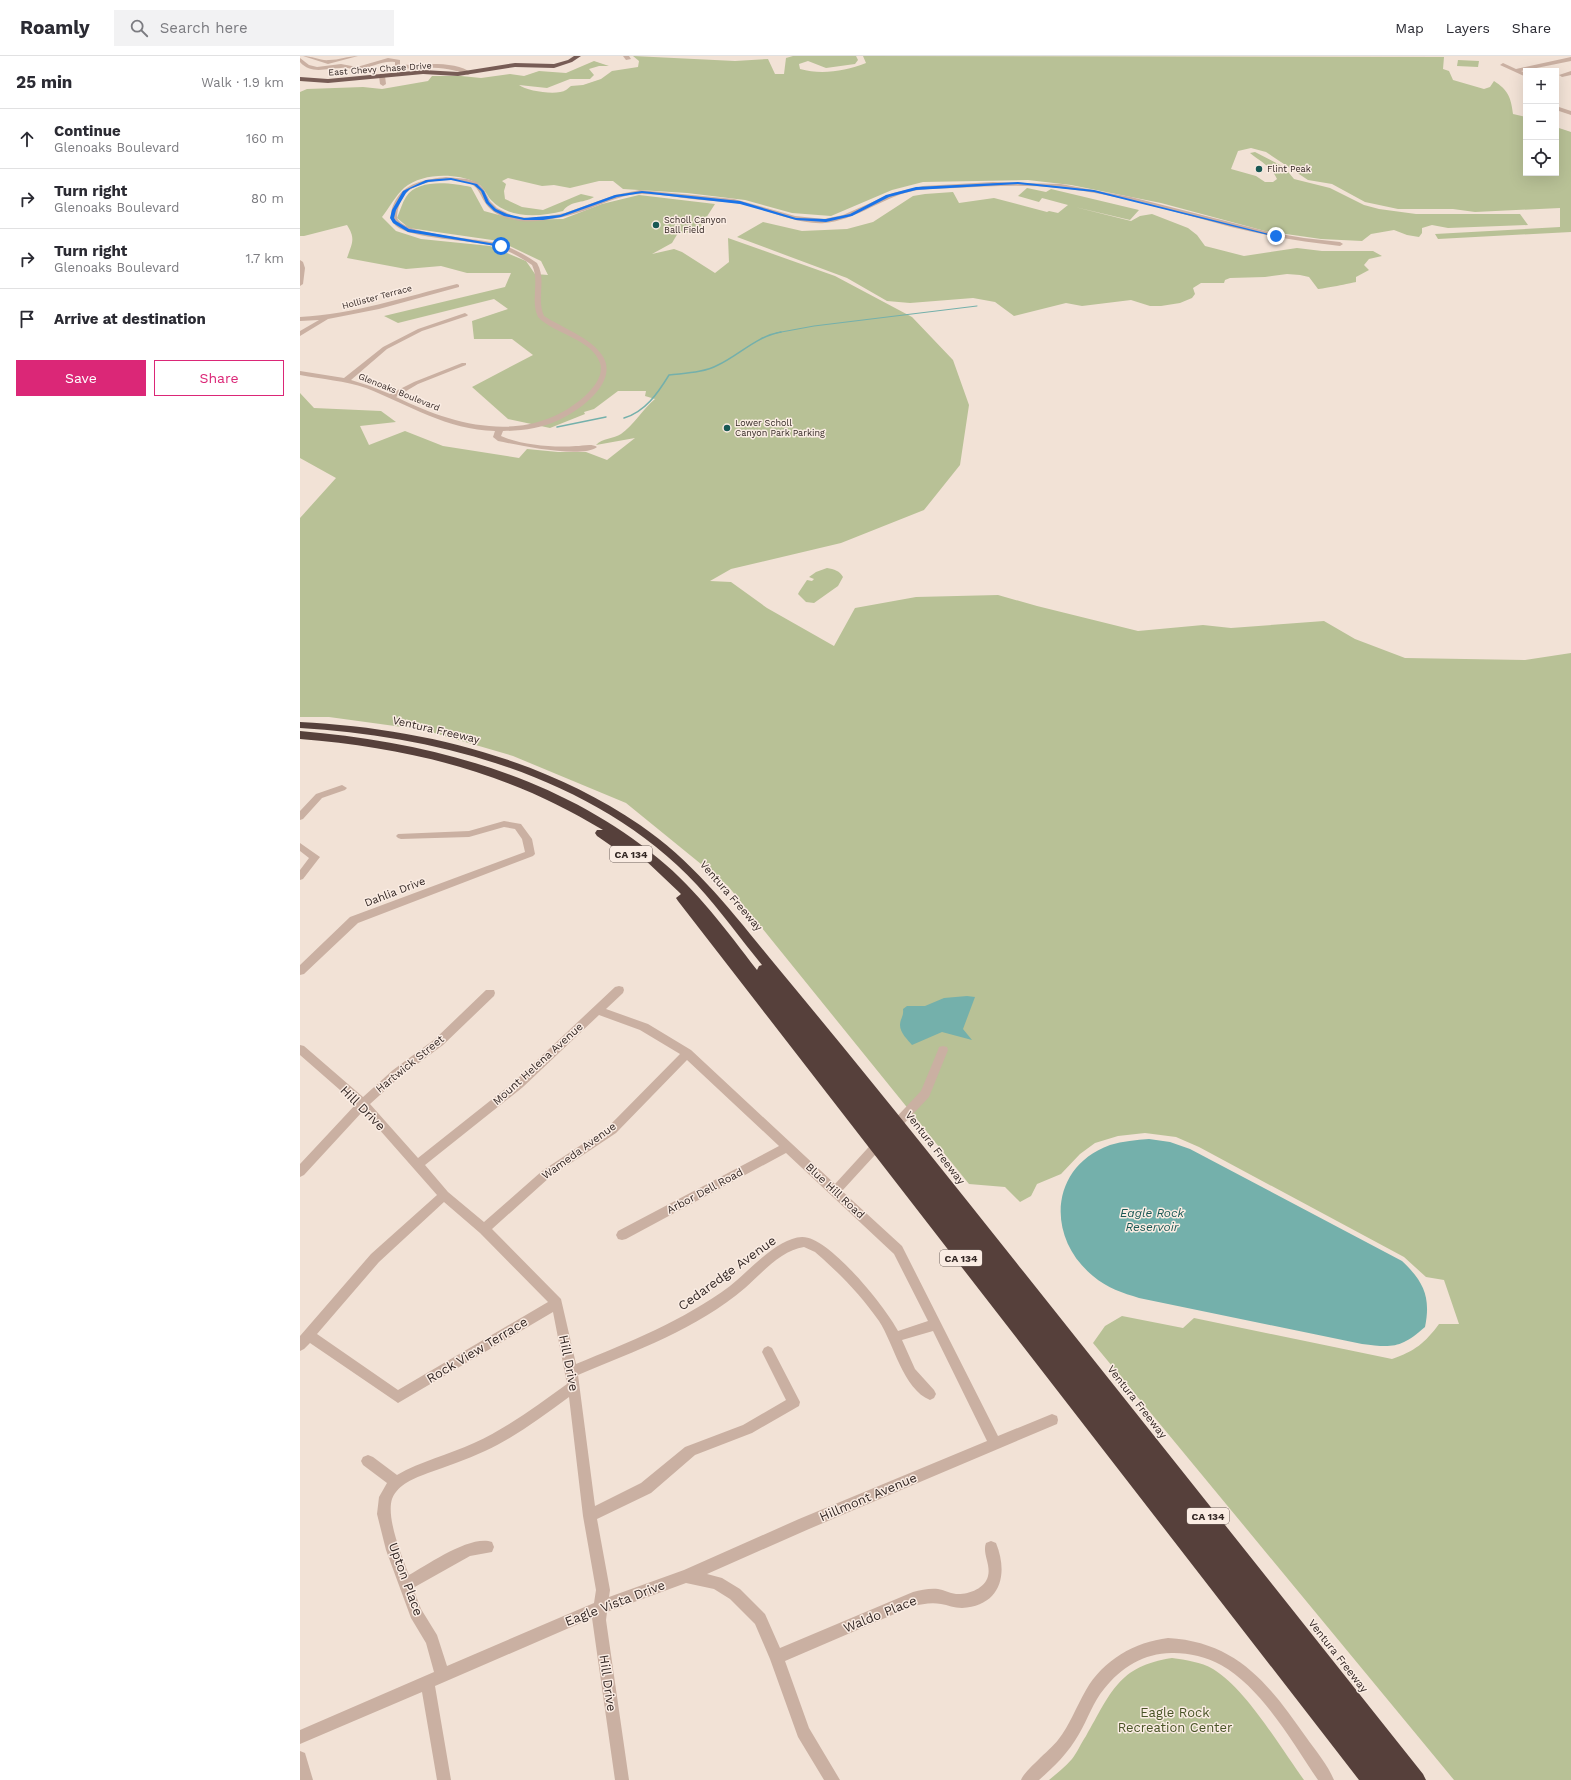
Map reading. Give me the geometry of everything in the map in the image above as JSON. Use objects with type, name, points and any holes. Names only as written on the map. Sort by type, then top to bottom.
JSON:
[{"type":"highway","name":"Ventura Freeway","points":[[300,725],[353,728],[433,743],[439,748],[482,760],[522,774],[570,796],[607,816],[653,849],[689,881],[716,910],[871,1097],[905,1158]]},
{"type":"highway","points":[[300,735],[332,737],[412,749],[480,768],[540,791],[584,813],[625,840],[654,862],[701,909],[864,1122]]},
{"type":"highway","name":"CA 134","points":[[300,740],[356,746],[422,757],[465,768],[509,783],[569,813],[636,857],[680,896],[864,1122],[905,1158],[948,1212],[990,1285],[1370,1780]]},
{"type":"highway","points":[[905,1158],[948,1212],[996,1255],[1405,1780]]},
{"type":"highway","name":"Ventura Freeway","points":[[996,1255],[1417,1780]]},
{"type":"highway","points":[[990,1285],[1385,1780]]},
{"type":"main road","name":"East Chevy Chase Drive","points":[[300,79],[328,81],[423,72],[468,73],[515,65],[554,66],[570,61],[578,56]]},
{"type":"street","points":[[306,56],[328,62],[355,56]]},
{"type":"street","points":[[300,60],[309,67],[324,68],[343,66],[354,68],[391,58],[398,61],[397,66],[399,67],[428,66],[458,68],[466,70],[468,73]]},
{"type":"street","points":[[1518,70],[1571,59]]},
{"type":"street","points":[[1503,65],[1523,73]]},
{"type":"street","points":[[1562,75],[1571,73]]},
{"type":"street","points":[[382,76],[383,84]]},
{"type":"street","points":[[1559,109],[1571,114]]},
{"type":"street","name":"Glenoaks Boulevard","points":[[300,373],[346,381],[370,388],[436,417],[499,430],[532,427],[559,418],[592,394],[599,386],[605,371],[604,363],[597,350],[540,318],[536,310],[536,304],[540,278],[538,268],[531,261],[510,250],[493,244],[416,232],[397,225],[392,218],[393,214],[401,196],[409,188],[422,183],[444,179],[470,182],[479,187],[487,202],[495,210],[506,215],[524,219],[543,219],[561,216],[617,196],[642,192],[740,202],[796,219],[816,221],[844,218],[888,196],[916,188],[991,183],[1038,184],[1106,193],[1276,236],[1340,244]]},
{"type":"street","points":[[300,262],[302,268],[300,280]]},
{"type":"street","name":"Hollister Terrace","points":[[300,319],[325,318],[364,311],[457,286]]},
{"type":"street","points":[[346,381],[385,348],[420,330],[465,315]]},
{"type":"street","points":[[300,334],[325,318]]},
{"type":"street","points":[[390,397],[416,382],[464,364]]},
{"type":"street","points":[[499,430],[498,437],[501,439],[552,450],[574,450],[593,447]]},
{"type":"street","points":[[300,817],[319,796],[342,788]]},
{"type":"street","name":"Dahlia Drive","points":[[300,971],[354,920],[530,854],[527,839],[518,826],[504,824],[469,834],[401,836]]},
{"type":"street","points":[[300,846],[315,857],[300,877]]},
{"type":"street","name":"Mount Helena Avenue","points":[[417,1165],[518,1084],[619,990]]},
{"type":"street","name":"Hartwick Street","points":[[300,1172],[363,1104],[397,1073],[439,1042],[490,993]]},
{"type":"street","name":"Blue Hill Road","points":[[597,1010],[644,1027],[687,1053],[898,1250],[995,1444]]},
{"type":"street","name":"Hill Drive","points":[[300,1049],[363,1104],[444,1195],[484,1229],[557,1303],[572,1372],[590,1516],[603,1590],[598,1620],[622,1780]]},
{"type":"street","points":[[835,1191],[925,1094],[943,1050]]},
{"type":"street","name":"Wameda Avenue","points":[[484,1229],[546,1174],[612,1130],[687,1053]]},
{"type":"street","name":"Arbor Dell Road","points":[[622,1235],[787,1147]]},
{"type":"street","points":[[300,1345],[375,1258],[444,1195]]},
{"type":"street","name":"Cedaredge Avenue","points":[[572,1372],[669,1330],[690,1319],[735,1289],[770,1259],[794,1243],[803,1241],[820,1248],[857,1286],[878,1309],[895,1337]]},
{"type":"street","name":"Rock View Terrace","points":[[309,1335],[398,1397],[557,1303]]},
{"type":"street","points":[[930,1394],[910,1374],[895,1337],[936,1324]]},
{"type":"street","points":[[590,1516],[646,1488],[690,1451],[747,1429],[794,1402],[768,1352]]},
{"type":"street","name":"Upton Place","points":[[442,1675],[432,1640],[416,1613],[393,1550],[384,1514],[386,1497],[396,1482],[410,1473],[478,1448],[523,1423],[574,1386]]},
{"type":"street","name":"Hillmont Avenue","points":[[686,1576],[804,1524],[1052,1420]]},
{"type":"street","points":[[368,1461],[396,1482]]},
{"type":"street","points":[[405,1585],[468,1550],[487,1547]]},
{"type":"street","name":"Waldo Place","points":[[777,1657],[911,1600],[930,1596],[940,1596],[956,1601],[977,1598],[987,1590],[994,1580],[996,1569],[991,1548]]},
{"type":"street","points":[[686,1576],[717,1583],[735,1594],[749,1606],[760,1619],[777,1657],[803,1732],[833,1780]]},
{"type":"street","name":"Eagle Vista Drive","points":[[300,1737],[601,1607],[686,1576]]},
{"type":"street","points":[[1028,1780],[1055,1755],[1064,1744],[1098,1684],[1126,1658],[1146,1648],[1168,1645],[1194,1648],[1216,1655],[1238,1668],[1262,1690],[1327,1780]]},
{"type":"street","points":[[427,1681],[444,1780]]},
{"type":"street","points":[[300,1758],[306,1780]]},
{"type":"green space","points":[[633,56],[735,61],[768,59],[775,74],[784,74],[786,58],[793,56],[856,56],[858,60],[855,64],[826,68],[808,61],[799,64],[800,69],[817,72],[842,70],[866,63],[863,56],[1444,57],[1443,69],[1449,71],[1453,80],[1484,89],[1490,87],[1494,81],[1508,94],[1513,114],[1523,116],[1523,176],[1559,176],[1559,128],[1571,132],[1571,232],[1438,239],[1435,234],[1560,227],[1560,208],[1475,212],[1453,209],[1398,209],[1365,202],[1332,184],[1308,180],[1266,152],[1251,148],[1238,151],[1231,169],[1256,176],[1265,182],[1273,182],[1277,179],[1269,167],[1250,153],[1255,152],[1284,167],[1294,179],[1330,188],[1364,205],[1379,209],[1416,214],[1520,214],[1528,225],[1448,228],[1432,225],[1422,228],[1422,233],[1419,237],[1407,235],[1394,230],[1371,234],[1362,241],[1321,239],[1265,231],[1161,203],[1071,185],[1028,180],[923,182],[892,190],[831,216],[792,213],[745,200],[687,193],[623,189],[613,181],[599,181],[570,188],[554,185],[542,186],[508,178],[502,181],[506,184],[504,191],[505,199],[522,207],[543,210],[581,194],[594,197],[570,205],[563,211],[525,215],[506,211],[498,206],[491,200],[480,185],[475,182],[458,177],[439,176],[420,179],[404,188],[382,217],[396,231],[421,239],[490,246],[526,261],[535,274],[548,275],[541,261],[499,241],[409,228],[397,218],[402,204],[411,191],[419,187],[427,184],[445,183],[471,187],[484,211],[517,220],[563,219],[602,204],[639,195],[715,204],[697,232],[678,233],[672,243],[652,254],[674,249],[682,252],[715,273],[729,262],[728,238],[835,276],[912,317],[953,360],[969,405],[960,465],[924,510],[841,543],[731,569],[710,581],[731,582],[767,608],[834,646],[855,608],[916,597],[998,595],[1138,631],[1203,625],[1231,628],[1324,621],[1355,639],[1405,658],[1525,660],[1571,653],[1571,1780],[1454,1780],[1093,1343],[1105,1326],[1122,1316],[1183,1328],[1194,1318],[1392,1359],[1419,1346],[1439,1324],[1459,1324],[1444,1280],[1426,1277],[1404,1257],[1199,1147],[1176,1137],[1145,1133],[1118,1136],[1095,1143],[1080,1154],[1061,1174],[1037,1184],[1031,1196],[1020,1202],[1005,1187],[969,1184],[728,886],[626,803],[513,756],[424,730],[329,717],[300,717],[300,518],[336,478],[300,458],[300,393],[314,408],[381,411],[396,422],[360,426],[369,445],[405,431],[443,446],[519,458],[527,449],[558,452],[586,452],[607,460],[635,438],[596,445],[601,441],[618,436],[625,431],[655,399],[645,396],[646,391],[618,391],[594,409],[584,412],[585,414],[550,428],[508,419],[472,387],[533,355],[512,339],[474,339],[472,321],[508,309],[494,299],[398,323],[384,316],[505,287],[511,273],[467,273],[441,266],[406,269],[347,258],[352,245],[352,234],[347,225],[300,236],[300,92],[307,89],[363,87],[382,89],[428,81],[432,76],[481,78],[510,74],[524,76],[539,71],[566,73],[594,61],[609,66],[599,66],[589,69],[594,75],[590,79],[570,79],[547,88],[519,85],[535,91],[556,93],[562,92],[571,86],[583,85],[601,79],[612,71],[638,67],[639,61]]},
{"type":"green space","points":[[1458,60],[1479,61],[1478,67],[1457,66]]},
{"type":"green space","points":[[1027,188],[1046,192],[1051,189],[1139,210],[1130,220],[1075,207],[1131,221],[1140,216],[1152,214],[1188,228],[1197,235],[1205,246],[1244,256],[1297,248],[1322,251],[1373,251],[1382,256],[1369,259],[1364,265],[1369,270],[1356,277],[1356,282],[1325,288],[1318,289],[1309,277],[1300,275],[1287,274],[1265,277],[1230,278],[1225,280],[1224,283],[1201,283],[1193,288],[1195,294],[1192,298],[1180,303],[1150,306],[1131,300],[1082,306],[1066,303],[1014,316],[995,302],[973,298],[910,303],[887,301],[847,278],[737,237],[763,222],[802,231],[847,229],[873,222],[913,196],[925,194],[953,192],[959,203],[994,198],[1047,212],[1058,213],[1068,205],[1042,198],[1039,202],[1018,196]]},
{"type":"green space","points":[[827,568],[832,569],[842,575],[843,577],[838,586],[814,603],[806,602],[798,594],[799,592],[807,580],[812,581],[814,579],[809,577],[816,572]]},
{"type":"green space","name":"Eagle Rock Recreation Center","points":[[1172,1658],[1204,1665],[1213,1669],[1238,1690],[1262,1720],[1304,1780],[1049,1780],[1074,1757],[1102,1707],[1118,1684],[1139,1668],[1154,1662]]},
{"type":"water","points":[[967,996],[975,997],[963,1029],[972,1040],[942,1032],[912,1045],[903,1034],[900,1028],[900,1023],[903,1009],[907,1006],[925,1006],[944,998]]},
{"type":"water","name":"Eagle Rock Reservoir","points":[[1149,1139],[1170,1142],[1190,1149],[1402,1261],[1416,1276],[1424,1291],[1427,1307],[1425,1327],[1403,1343],[1396,1345],[1382,1346],[1362,1344],[1139,1298],[1115,1290],[1098,1280],[1078,1260],[1067,1243],[1062,1224],[1061,1204],[1065,1186],[1075,1169],[1090,1155],[1110,1145]]},
{"type":"waterway","points":[[779,332],[814,326],[977,306]]},
{"type":"waterway","points":[[624,418],[645,407],[669,375],[712,368],[764,337],[779,332]]},
{"type":"waterway","points":[[557,427],[606,417]]},
{"type":"place","name":"Flint Peak","points":[[1259,169]]},
{"type":"place","name":"Scholl Canyon Ball Field","points":[[656,225]]},
{"type":"place","name":"Lower Scholl Canyon Park Parking","points":[[727,428]]},
{"type":"route","points":[[501,246],[428,235],[402,228],[397,225],[392,218],[394,210],[401,196],[409,188],[428,181],[451,179],[475,184],[482,191],[490,206],[500,213],[514,218],[534,220],[561,216],[586,208],[608,198],[642,192],[740,202],[796,219],[826,221],[844,218],[888,196],[916,188],[1018,183],[1064,187],[1119,196],[1276,236]]}]
